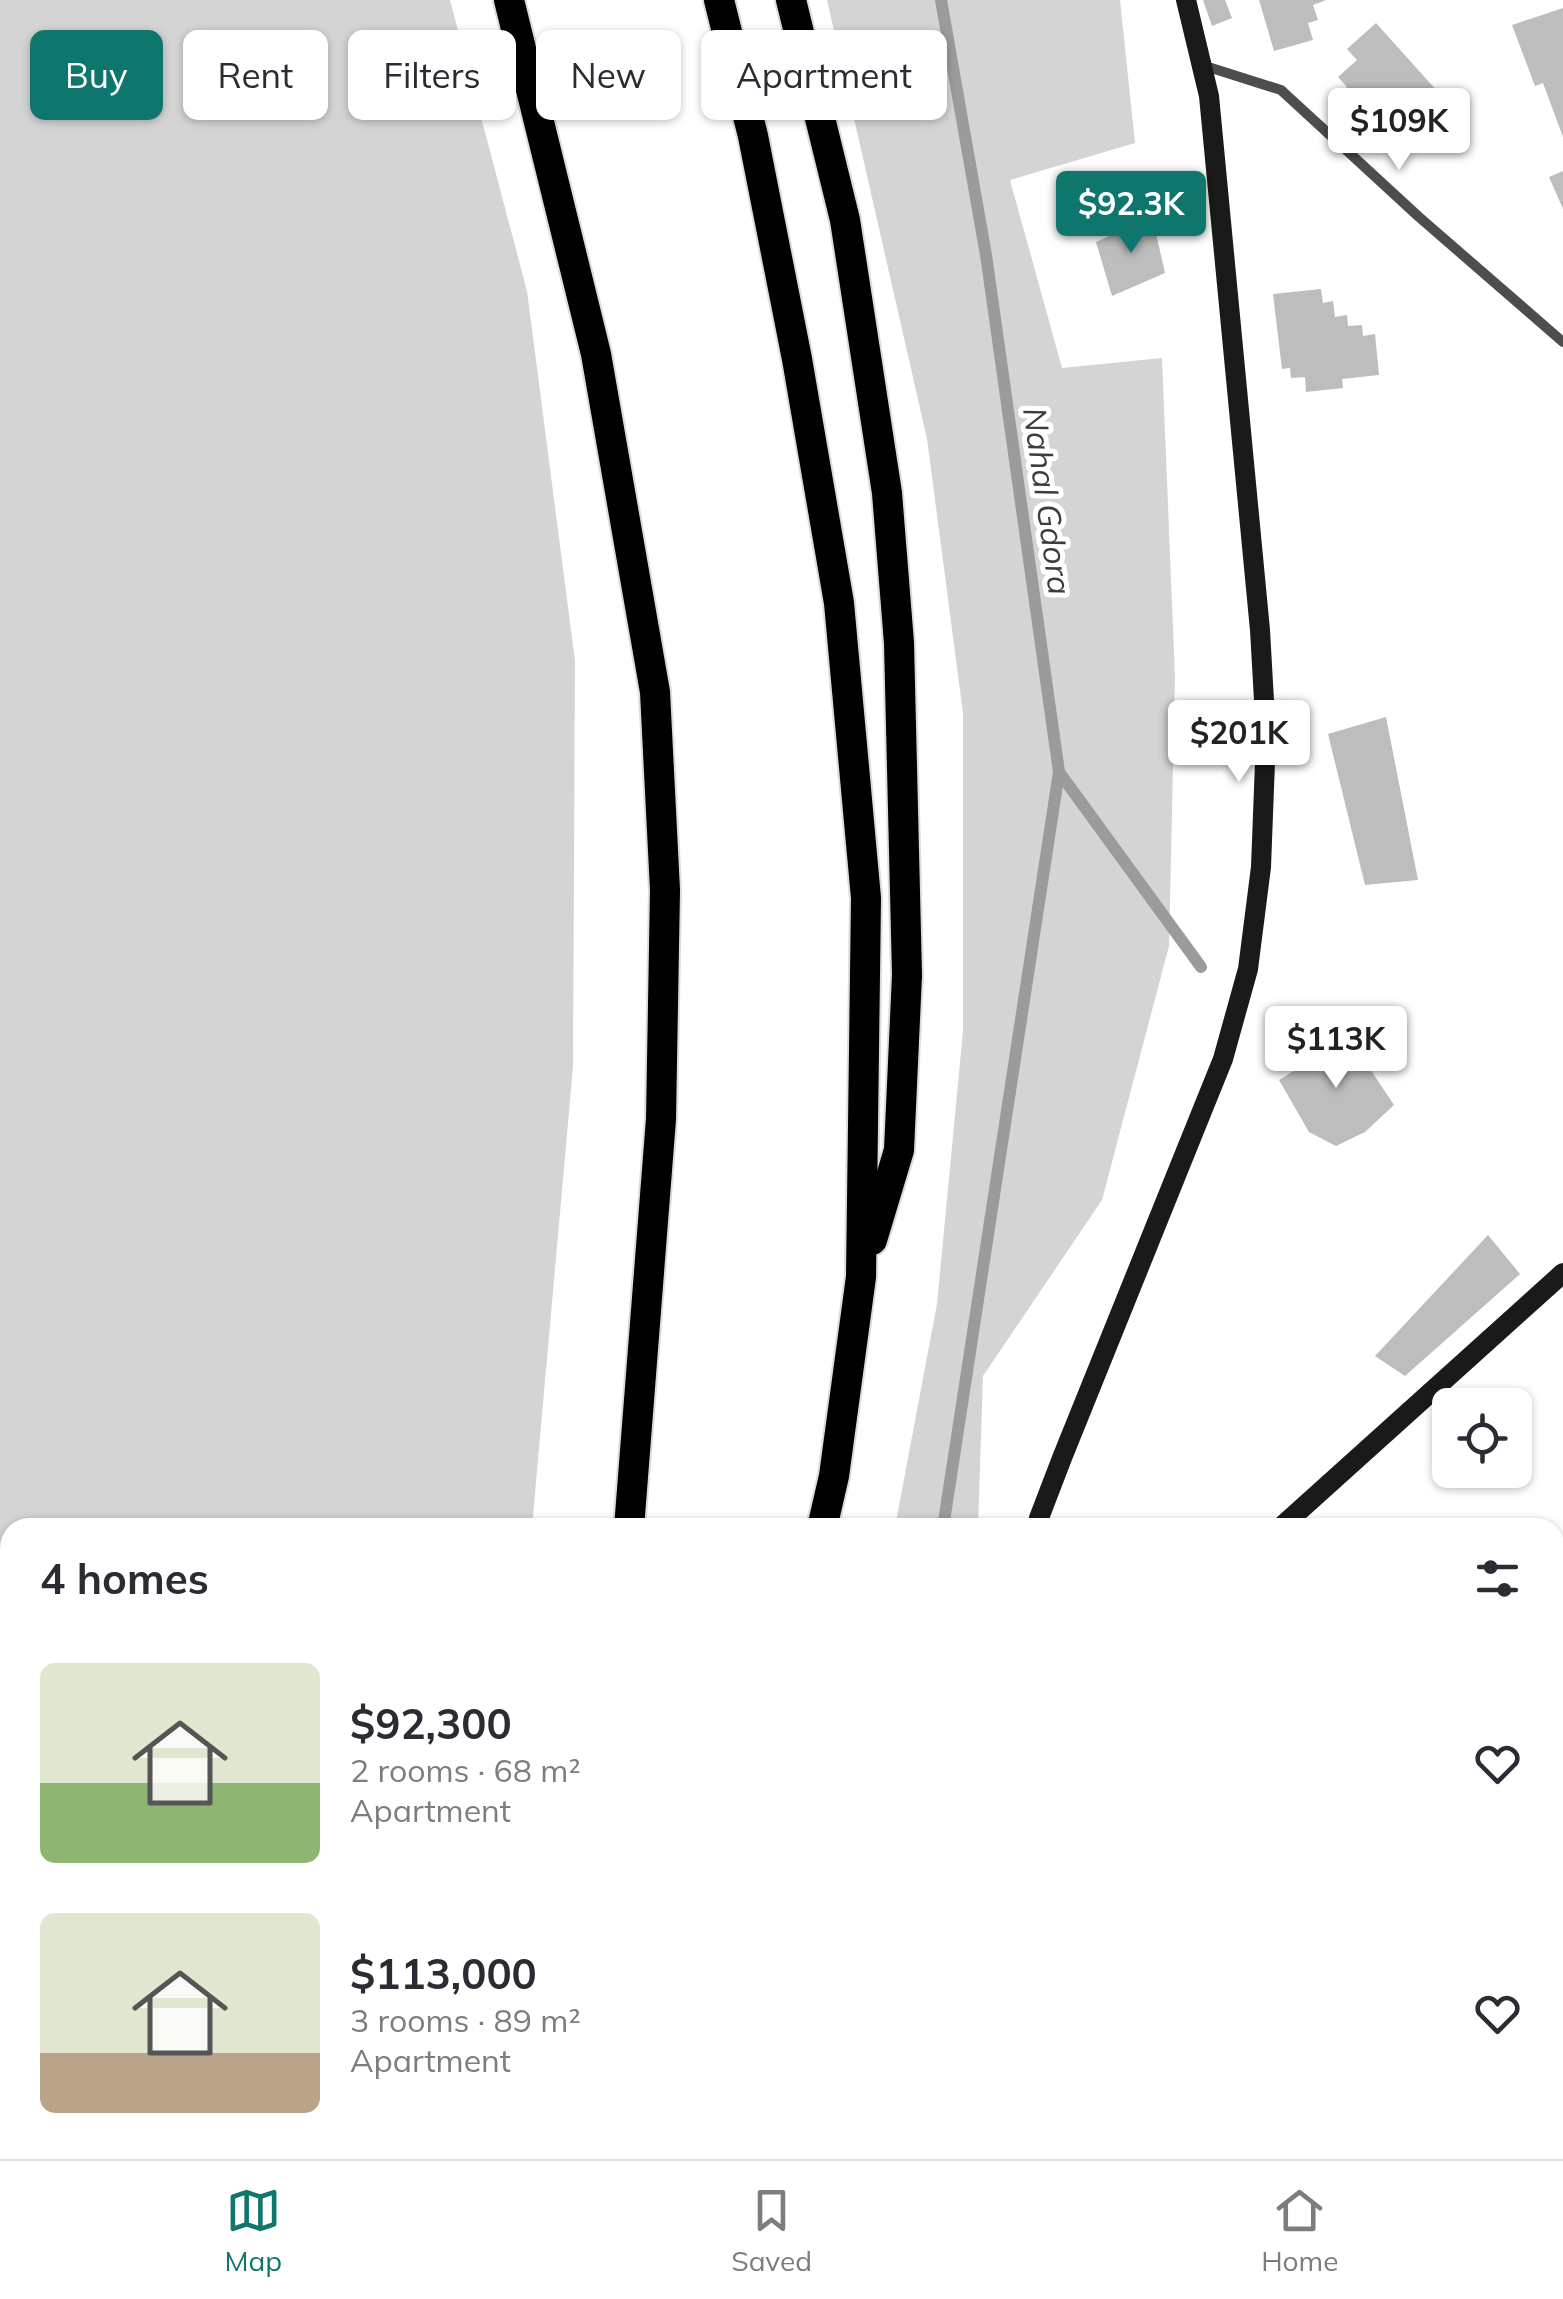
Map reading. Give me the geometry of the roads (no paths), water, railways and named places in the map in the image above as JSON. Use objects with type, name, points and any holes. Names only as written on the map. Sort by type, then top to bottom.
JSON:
[{"type":"highway","points":[[509,0],[596,354],[655,692],[665,890],[661,1119],[630,1518]]},
{"type":"highway","points":[[719,0],[794,340],[839,604],[866,898],[862,1276],[834,1476],[824,1518]]},
{"type":"highway","points":[[792,0],[845,220],[887,493],[899,643],[907,975],[899,1150],[862,1276]]},
{"type":"street","points":[[1039,1518],[1223,1059],[1248,969],[1261,867],[1266,736],[1260,630],[1209,96],[1186,0]]},
{"type":"street","points":[[1202,65],[1281,90],[1418,217],[1563,342]]},
{"type":"street","points":[[1291,1518],[1563,1273]]},
{"type":"waterway","name":"Nahal Gdora","points":[[941,0],[986,255],[1059,772],[1201,967]]},
{"type":"waterway","points":[[945,1518],[1059,772]]}]
